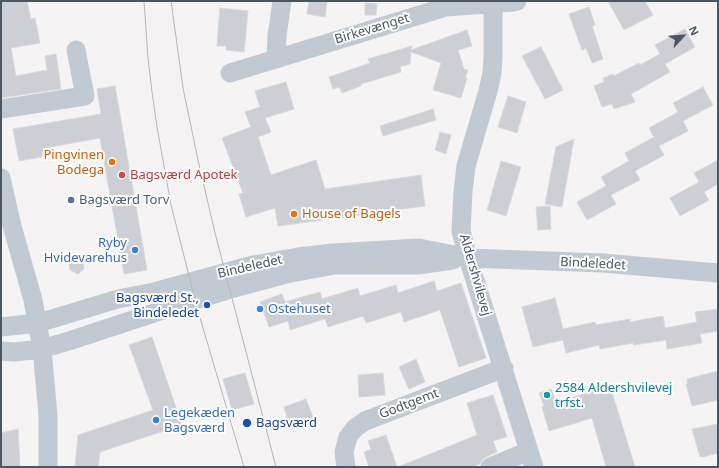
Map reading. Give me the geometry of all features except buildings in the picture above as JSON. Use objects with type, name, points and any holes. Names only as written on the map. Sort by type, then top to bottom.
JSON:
[{"type":"street","points":[[276,59],[276,36],[282,1]]},
{"type":"street","name":"Birkevænget","points":[[230,73],[446,7],[517,1]]},
{"type":"street","name":"Aldershvilevej","points":[[490,467],[532,459],[468,258],[461,231],[466,166],[492,73],[493,2]]},
{"type":"street","points":[[1,109],[85,96],[76,50]]},
{"type":"street","points":[[1,178],[12,226],[38,323],[48,415],[48,467]]},
{"type":"street","name":"Bindeledet","points":[[1,327],[38,323],[118,299],[154,292],[245,267],[298,257],[333,253],[419,248],[468,258],[603,263],[718,273]]},
{"type":"street","name":"Bindeledet","points":[[1,351],[14,352],[42,349],[160,310],[286,274],[335,265],[418,265],[468,258]]},
{"type":"street","name":"Godtgemt","points":[[346,467],[344,452],[348,437],[355,428],[365,421],[504,368]]},
{"type":"tram line","points":[[144,1],[152,92],[171,205],[198,311],[244,467]]},
{"type":"tram line","points":[[171,1],[183,88],[198,160],[215,233],[276,467]]},
{"type":"place","name":"Pingvinen Bodega","points":[[112,162]]},
{"type":"place","name":"Bagsværd Apotek","points":[[122,175]]},
{"type":"place","name":"Bagsværd Torv","points":[[71,200]]},
{"type":"place","name":"House of Bagels","points":[[294,214]]},
{"type":"place","name":"Ryby Hvidevarehus","points":[[135,250]]},
{"type":"place","name":"Bagsværd St., Bindeledet","points":[[207,305]]},
{"type":"place","name":"Ostehuset","points":[[260,309]]},
{"type":"place","name":"2584 Aldershvilevej trfst.","points":[[547,395]]},
{"type":"place","name":"Legekæden Bagsværd","points":[[156,420]]},
{"type":"place","name":"Bagsværd","points":[[247,423]]}]
